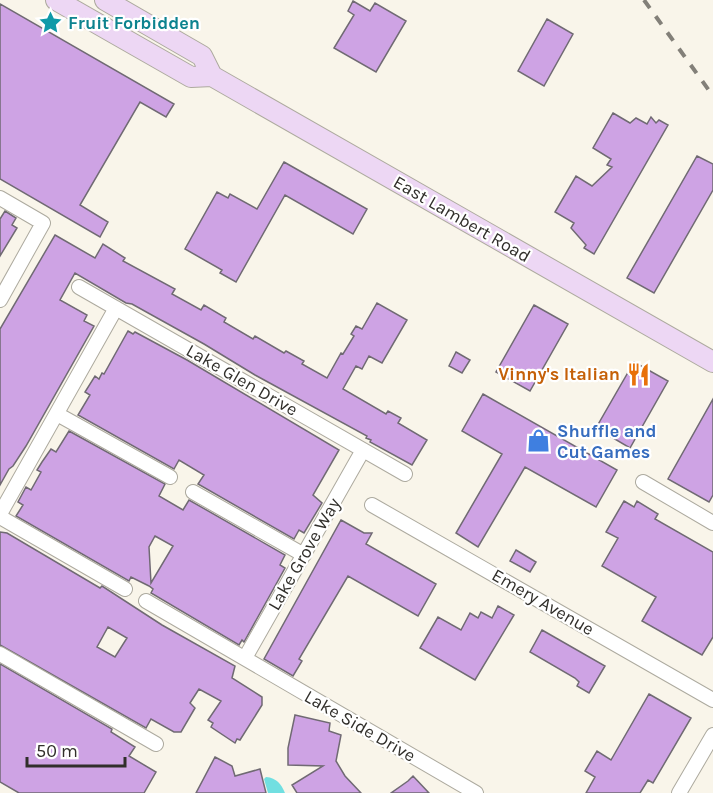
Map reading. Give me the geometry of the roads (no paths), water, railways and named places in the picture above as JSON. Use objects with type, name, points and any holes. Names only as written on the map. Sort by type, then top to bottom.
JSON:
[{"type":"main road","points":[[56,0],[191,77],[212,76],[202,56],[105,0]]},
{"type":"main road","name":"East Lambert Road","points":[[212,76],[713,362]]},
{"type":"street","points":[[0,198],[43,223],[0,300]]},
{"type":"street","name":"Lake Glen Drive","points":[[79,287],[405,474]]},
{"type":"street","points":[[116,308],[0,516],[125,589]]},
{"type":"street","points":[[57,414],[170,477]]},
{"type":"street","name":"Lake Grove Way","points":[[245,658],[363,450]]},
{"type":"street","points":[[643,482],[713,523]]},
{"type":"street","points":[[194,492],[304,555]]},
{"type":"street","name":"Emery Avenue","points":[[372,506],[713,700]]},
{"type":"street","name":"Lake Side Drive","points":[[146,601],[476,793]]},
{"type":"street","points":[[0,654],[156,744]]},
{"type":"street","points":[[678,793],[713,735]]},
{"type":"water","points":[[266,777],[278,782],[285,793],[268,793],[264,779]]},
{"type":"railway","points":[[644,0],[713,96]]},
{"type":"place","name":"Fruit Forbidden","points":[[50,23]]},
{"type":"place","name":"Vinny's Italian","points":[[638,374]]},
{"type":"place","name":"Shuffle and Cut Games","points":[[539,441]]}]
